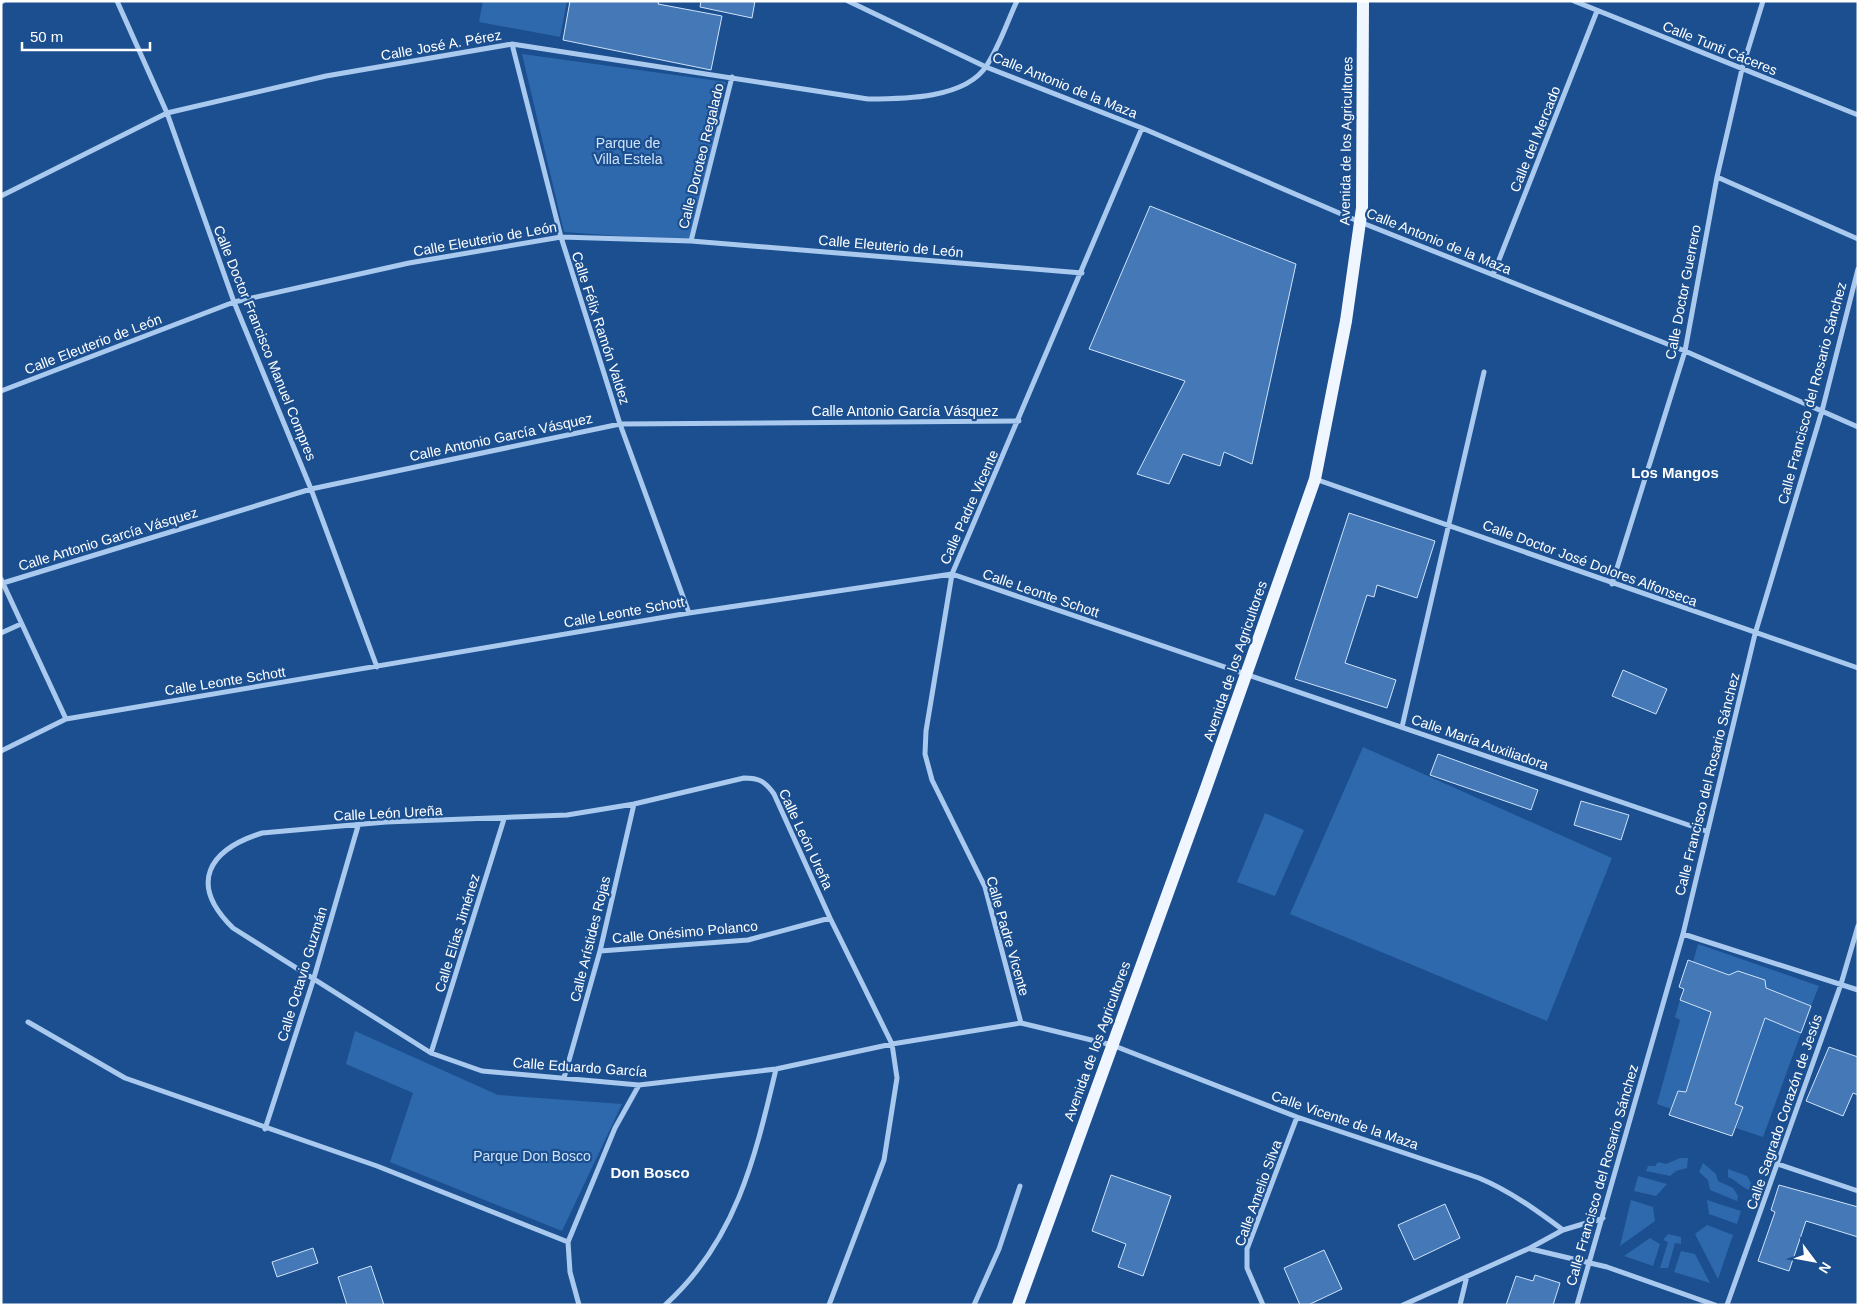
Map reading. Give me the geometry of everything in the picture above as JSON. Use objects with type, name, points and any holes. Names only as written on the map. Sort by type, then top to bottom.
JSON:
[{"type":"main road","name":"Avenida de los Agricultores","points":[[1018,1305],[1246,676],[1315,479],[1346,321],[1360,222],[1363,1]]},
{"type":"street","name":"Calle Doctor Francisco Manuel Compres","points":[[117,1],[167,113],[234,302],[311,489],[377,667]]},
{"type":"street","name":"Calle Antonio de la Maza","points":[[848,1],[986,67],[1142,128],[1360,222],[1685,350],[1858,427]]},
{"type":"street","points":[[986,67],[1017,1]]},
{"type":"street","name":"Calle Tunti Cáceres","points":[[1574,1],[1858,115]]},
{"type":"street","name":"Calle Doctor Guerrero","points":[[1612,584],[1685,350],[1717,177],[1742,69],[1763,1]]},
{"type":"street","name":"Calle del Mercado","points":[[1493,275],[1597,11]]},
{"type":"street","name":"Calle José A. Pérez","points":[[1,196],[167,113],[326,76],[512,44],[868,99],[926,96],[952,89],[975,77],[986,67]]},
{"type":"street","name":"Calle Félix Ramón Valdez","points":[[512,44],[561,236],[620,424],[689,612]]},
{"type":"street","name":"Calle Doroteo Regalado","points":[[691,241],[732,77]]},
{"type":"street","name":"Calle Padre Vicente","points":[[1021,1023],[985,887],[932,780],[925,754],[926,731],[952,574],[1019,421],[1142,128]]},
{"type":"street","points":[[1717,177],[1858,239]]},
{"type":"street","name":"Calle Eleuterio de León","points":[[1,392],[234,302],[409,263],[561,236],[691,241],[1082,272]]},
{"type":"street","name":"Calle Francisco del Rosario Sánchez","points":[[1577,1305],[1682,934],[1755,634],[1822,411],[1858,269]]},
{"type":"street","points":[[1402,727],[1447,524],[1484,372]]},
{"type":"street","name":"Calle Antonio García Vásquez","points":[[2,581],[311,489],[620,424],[1019,421]]},
{"type":"street","name":"Calle Doctor José Dolores Alfonseca","points":[[1315,479],[1755,634],[1858,668]]},
{"type":"street","name":"Calle Leonte Schott","points":[[1,751],[66,719],[689,612],[952,574],[1246,676]]},
{"type":"street","points":[[2,581],[66,719]]},
{"type":"street","points":[[1,634],[21,624]]},
{"type":"street","name":"Calle María Auxiliadora","points":[[1246,676],[1706,831]]},
{"type":"street","name":"Calle León Ureña","points":[[209,872],[218,857],[231,847],[246,838],[262,833],[358,826],[386,822],[504,819],[567,815],[634,804],[712,784],[758,778],[768,784],[830,918],[892,1044],[897,1078],[884,1160],[830,1305]]},
{"type":"street","name":"Calle Arístides Rojas","points":[[564,1078],[600,951],[634,804]]},
{"type":"street","name":"Calle Elías Jiménez","points":[[431,1053],[504,819]]},
{"type":"street","name":"Calle Octavio Guzmán","points":[[265,1129],[313,981],[358,826]]},
{"type":"street","name":"Calle Eduardo García","points":[[209,872],[209,893],[220,915],[233,928],[313,981],[431,1053],[482,1071],[639,1085],[776,1069],[892,1044],[1021,1023],[1112,1045]]},
{"type":"street","name":"Calle Onésimo Polanco","points":[[600,951],[748,940],[830,918]]},
{"type":"street","name":"Calle Sagrado Corazón de Jesús","points":[[1727,1305],[1841,984],[1858,926]]},
{"type":"street","points":[[1682,934],[1858,990]]},
{"type":"street","points":[[28,1022],[125,1078],[265,1129],[377,1166],[568,1242]]},
{"type":"street","name":"Calle Vicente de la Maza","points":[[1112,1045],[1297,1117],[1500,1187],[1563,1230]]},
{"type":"street","points":[[665,1305],[695,1274],[716,1246],[732,1216],[758,1147],[776,1069]]},
{"type":"street","points":[[579,1305],[570,1272],[568,1242],[615,1128],[639,1085]]},
{"type":"street","name":"Calle Amelio Silva","points":[[1263,1305],[1247,1268],[1247,1249],[1297,1117]]},
{"type":"street","points":[[1778,1164],[1858,1191]]},
{"type":"street","points":[[974,1305],[999,1248],[1020,1186]]},
{"type":"street","points":[[1403,1305],[1530,1248],[1563,1230],[1603,1218]]},
{"type":"street","points":[[1530,1248],[1607,1267],[1715,1305]]},
{"type":"street","points":[[1460,1305],[1467,1276]]},
{"type":"green space","points":[[483,1],[567,1],[560,37],[479,22]]},
{"type":"green space","name":"Parque de Villa Estela","points":[[522,54],[726,82],[691,241],[564,232]]},
{"type":"green space","points":[[1363,747],[1612,858],[1547,1021],[1290,914]]},
{"type":"green space","points":[[1265,813],[1304,830],[1275,896],[1237,882]]},
{"type":"green space","points":[[1698,944],[1819,986],[1811,1006],[1766,988],[1765,980],[1738,971],[1729,975],[1693,962]]},
{"type":"green space","points":[[1680,1000],[1711,1012],[1686,1092],[1678,1091],[1671,1109],[1657,1104],[1680,1020],[1675,1017]]},
{"type":"green space","points":[[1765,1018],[1801,1033],[1763,1137],[1736,1128],[1743,1107],[1735,1104]]},
{"type":"green space","name":"Parque Don Bosco","points":[[355,1031],[498,1095],[622,1104],[562,1231],[390,1162],[413,1093],[346,1064]]},
{"type":"green space","points":[[1680,1158],[1688,1158],[1687,1168],[1676,1171],[1670,1176],[1646,1171],[1648,1166],[1655,1166],[1658,1162],[1666,1164]]},
{"type":"green space","points":[[1703,1163],[1716,1174],[1718,1181],[1733,1188],[1738,1196],[1737,1201],[1710,1190],[1708,1180],[1699,1172]]},
{"type":"green space","points":[[1728,1169],[1747,1176],[1751,1183],[1749,1190],[1728,1177]]},
{"type":"green space","points":[[1638,1176],[1667,1184],[1656,1196],[1634,1191]]},
{"type":"green space","points":[[1631,1200],[1653,1207],[1655,1221],[1620,1246]]},
{"type":"green space","points":[[1707,1200],[1741,1211],[1737,1224],[1709,1214]]},
{"type":"green space","points":[[1707,1225],[1733,1235],[1718,1279],[1695,1234]]},
{"type":"green space","points":[[1668,1234],[1681,1237],[1681,1244],[1675,1243],[1668,1268],[1660,1268],[1668,1242],[1663,1240]]},
{"type":"green space","points":[[1650,1238],[1660,1244],[1653,1266],[1624,1256]]},
{"type":"green space","points":[[1681,1251],[1695,1254],[1710,1283],[1674,1272]]},
{"type":"building","points":[[570,1],[659,1],[658,4],[722,16],[711,70],[563,40]]},
{"type":"building","points":[[701,1],[755,1],[752,18],[700,7]]},
{"type":"building","points":[[1150,206],[1296,264],[1252,464],[1224,452],[1220,466],[1183,454],[1169,484],[1137,474],[1185,381],[1089,349]]},
{"type":"building","points":[[1349,513],[1435,541],[1417,598],[1377,585],[1374,597],[1367,595],[1345,663],[1396,680],[1387,708],[1295,679]]},
{"type":"building","points":[[1623,670],[1667,689],[1656,714],[1612,696]]},
{"type":"building","points":[[1438,754],[1538,790],[1531,810],[1430,775]]},
{"type":"building","points":[[1581,801],[1629,815],[1621,840],[1574,825]]},
{"type":"building","points":[[1688,960],[1729,975],[1738,971],[1765,980],[1766,988],[1811,1006],[1801,1033],[1765,1018],[1735,1104],[1743,1107],[1732,1136],[1669,1115],[1678,1091],[1686,1092],[1711,1012],[1680,1000],[1684,989],[1679,987]]},
{"type":"building","points":[[1829,1047],[1858,1057],[1858,1095],[1853,1093],[1843,1116],[1806,1101]]},
{"type":"building","points":[[1111,1175],[1171,1196],[1143,1276],[1118,1267],[1126,1244],[1092,1231]]},
{"type":"building","points":[[1779,1185],[1858,1207],[1858,1237],[1806,1221],[1789,1271],[1758,1261],[1775,1212],[1771,1210]]},
{"type":"building","points":[[1445,1204],[1460,1238],[1414,1260],[1398,1225]]},
{"type":"building","points":[[313,1248],[318,1263],[277,1277],[272,1262]]},
{"type":"building","points":[[1324,1250],[1342,1289],[1308,1305],[1300,1305],[1284,1268]]},
{"type":"building","points":[[371,1266],[384,1305],[347,1305],[338,1277]]},
{"type":"building","points":[[1535,1275],[1560,1283],[1553,1305],[1506,1305],[1516,1276],[1533,1281]]},
{"type":"district","name":"Los Mangos","points":[[1675,473]]},
{"type":"district","name":"Don Bosco","points":[[650,1173]]}]
